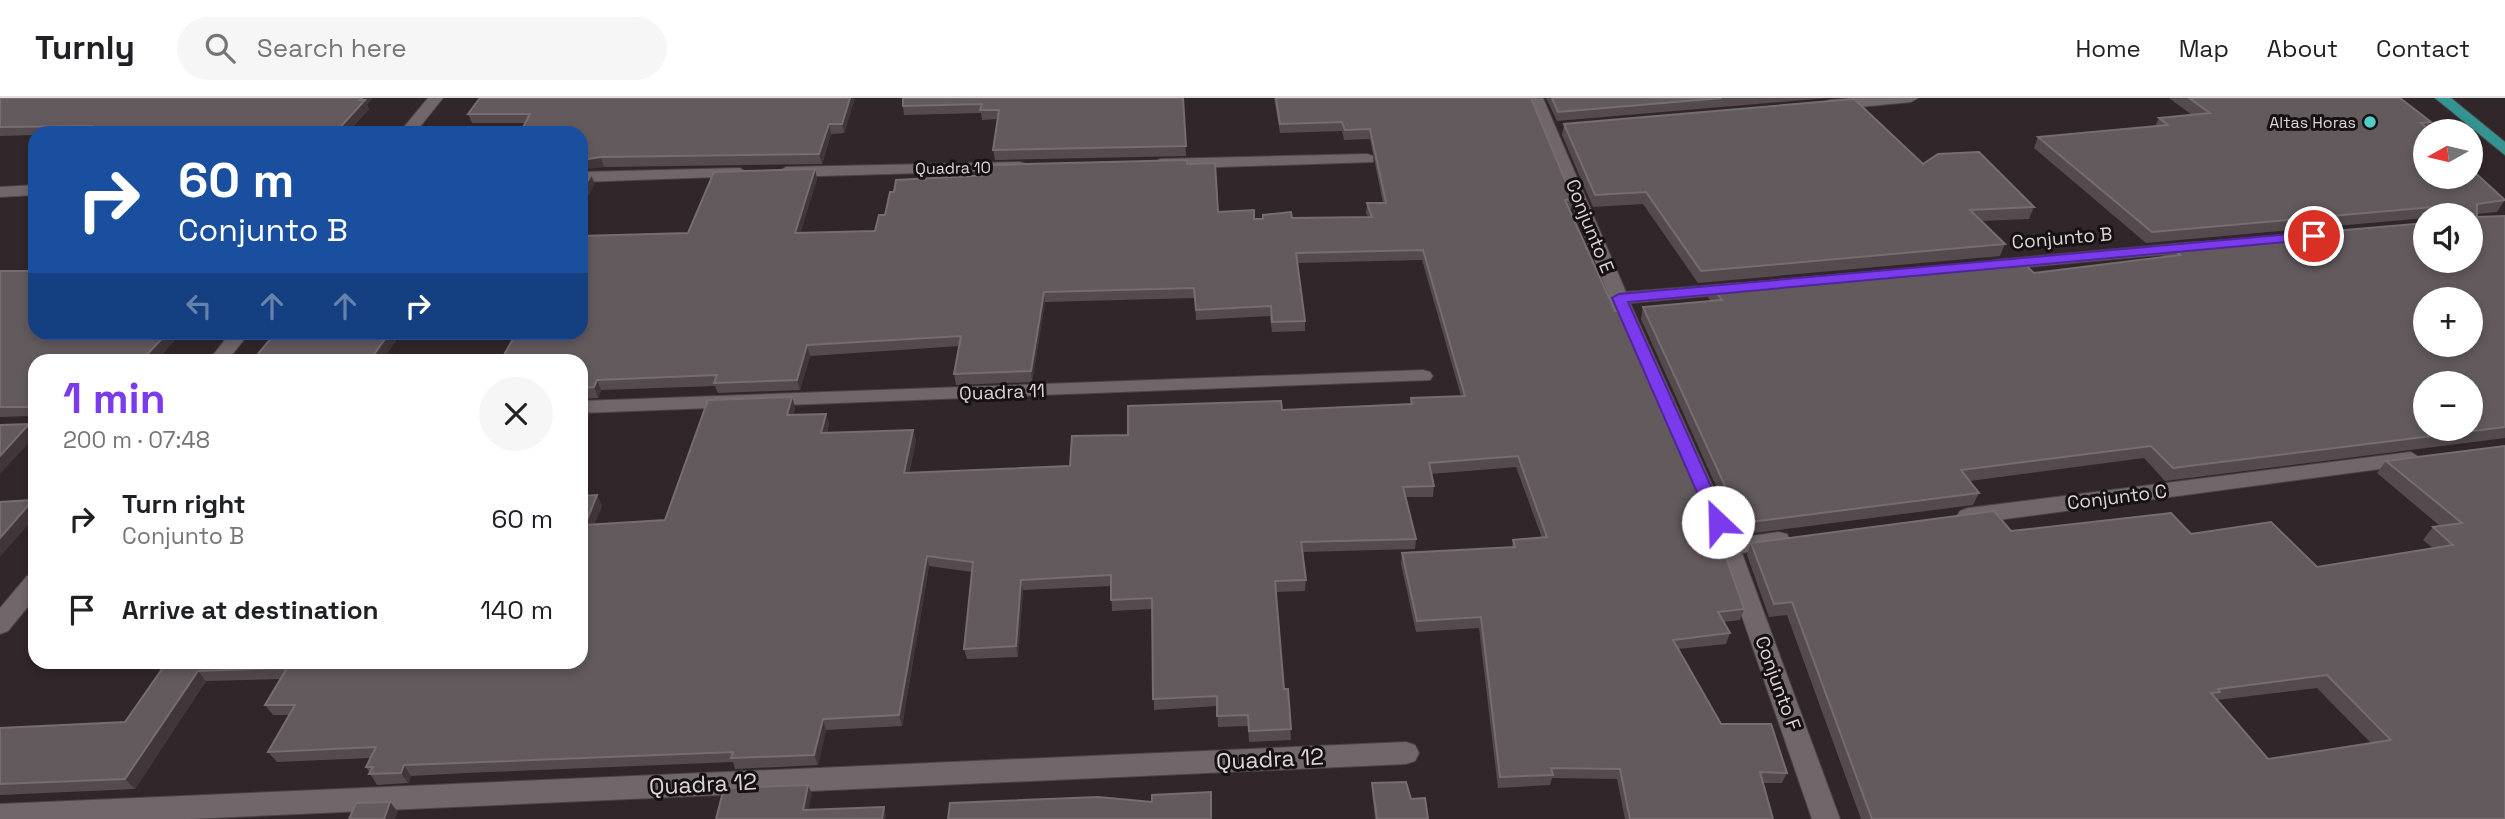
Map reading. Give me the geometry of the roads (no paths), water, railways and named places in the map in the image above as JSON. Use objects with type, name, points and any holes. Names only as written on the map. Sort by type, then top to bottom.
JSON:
[{"type":"main road","points":[[2442,98],[2505,150]]},
{"type":"street","points":[[413,126],[436,98]]},
{"type":"street","name":"Conjunto E","points":[[1536,98],[1559,129],[1619,298],[1729,547]]},
{"type":"street","points":[[1814,106],[1911,98]]},
{"type":"street","points":[[1147,164],[1367,159]]},
{"type":"street","name":"Quadra 10","points":[[588,177],[1036,167]]},
{"type":"street","points":[[0,191],[28,190]]},
{"type":"street","name":"Conjunto B","points":[[1981,266],[2217,245]]},
{"type":"street","points":[[1619,298],[1758,286]]},
{"type":"street","points":[[223,354],[235,340]]},
{"type":"street","name":"Quadra 11","points":[[588,407],[1423,376]]},
{"type":"street","name":"Conjunto C","points":[[1951,518],[2436,456]]},
{"type":"street","points":[[1729,547],[1799,538]]},
{"type":"street","name":"Conjunto F","points":[[1729,547],[1826,819]]},
{"type":"street","points":[[0,625],[28,591]]},
{"type":"street","name":"Quadra 12","points":[[0,816],[1406,753]]},
{"type":"place","name":"Altas Horas","points":[[2370,122]]}]
